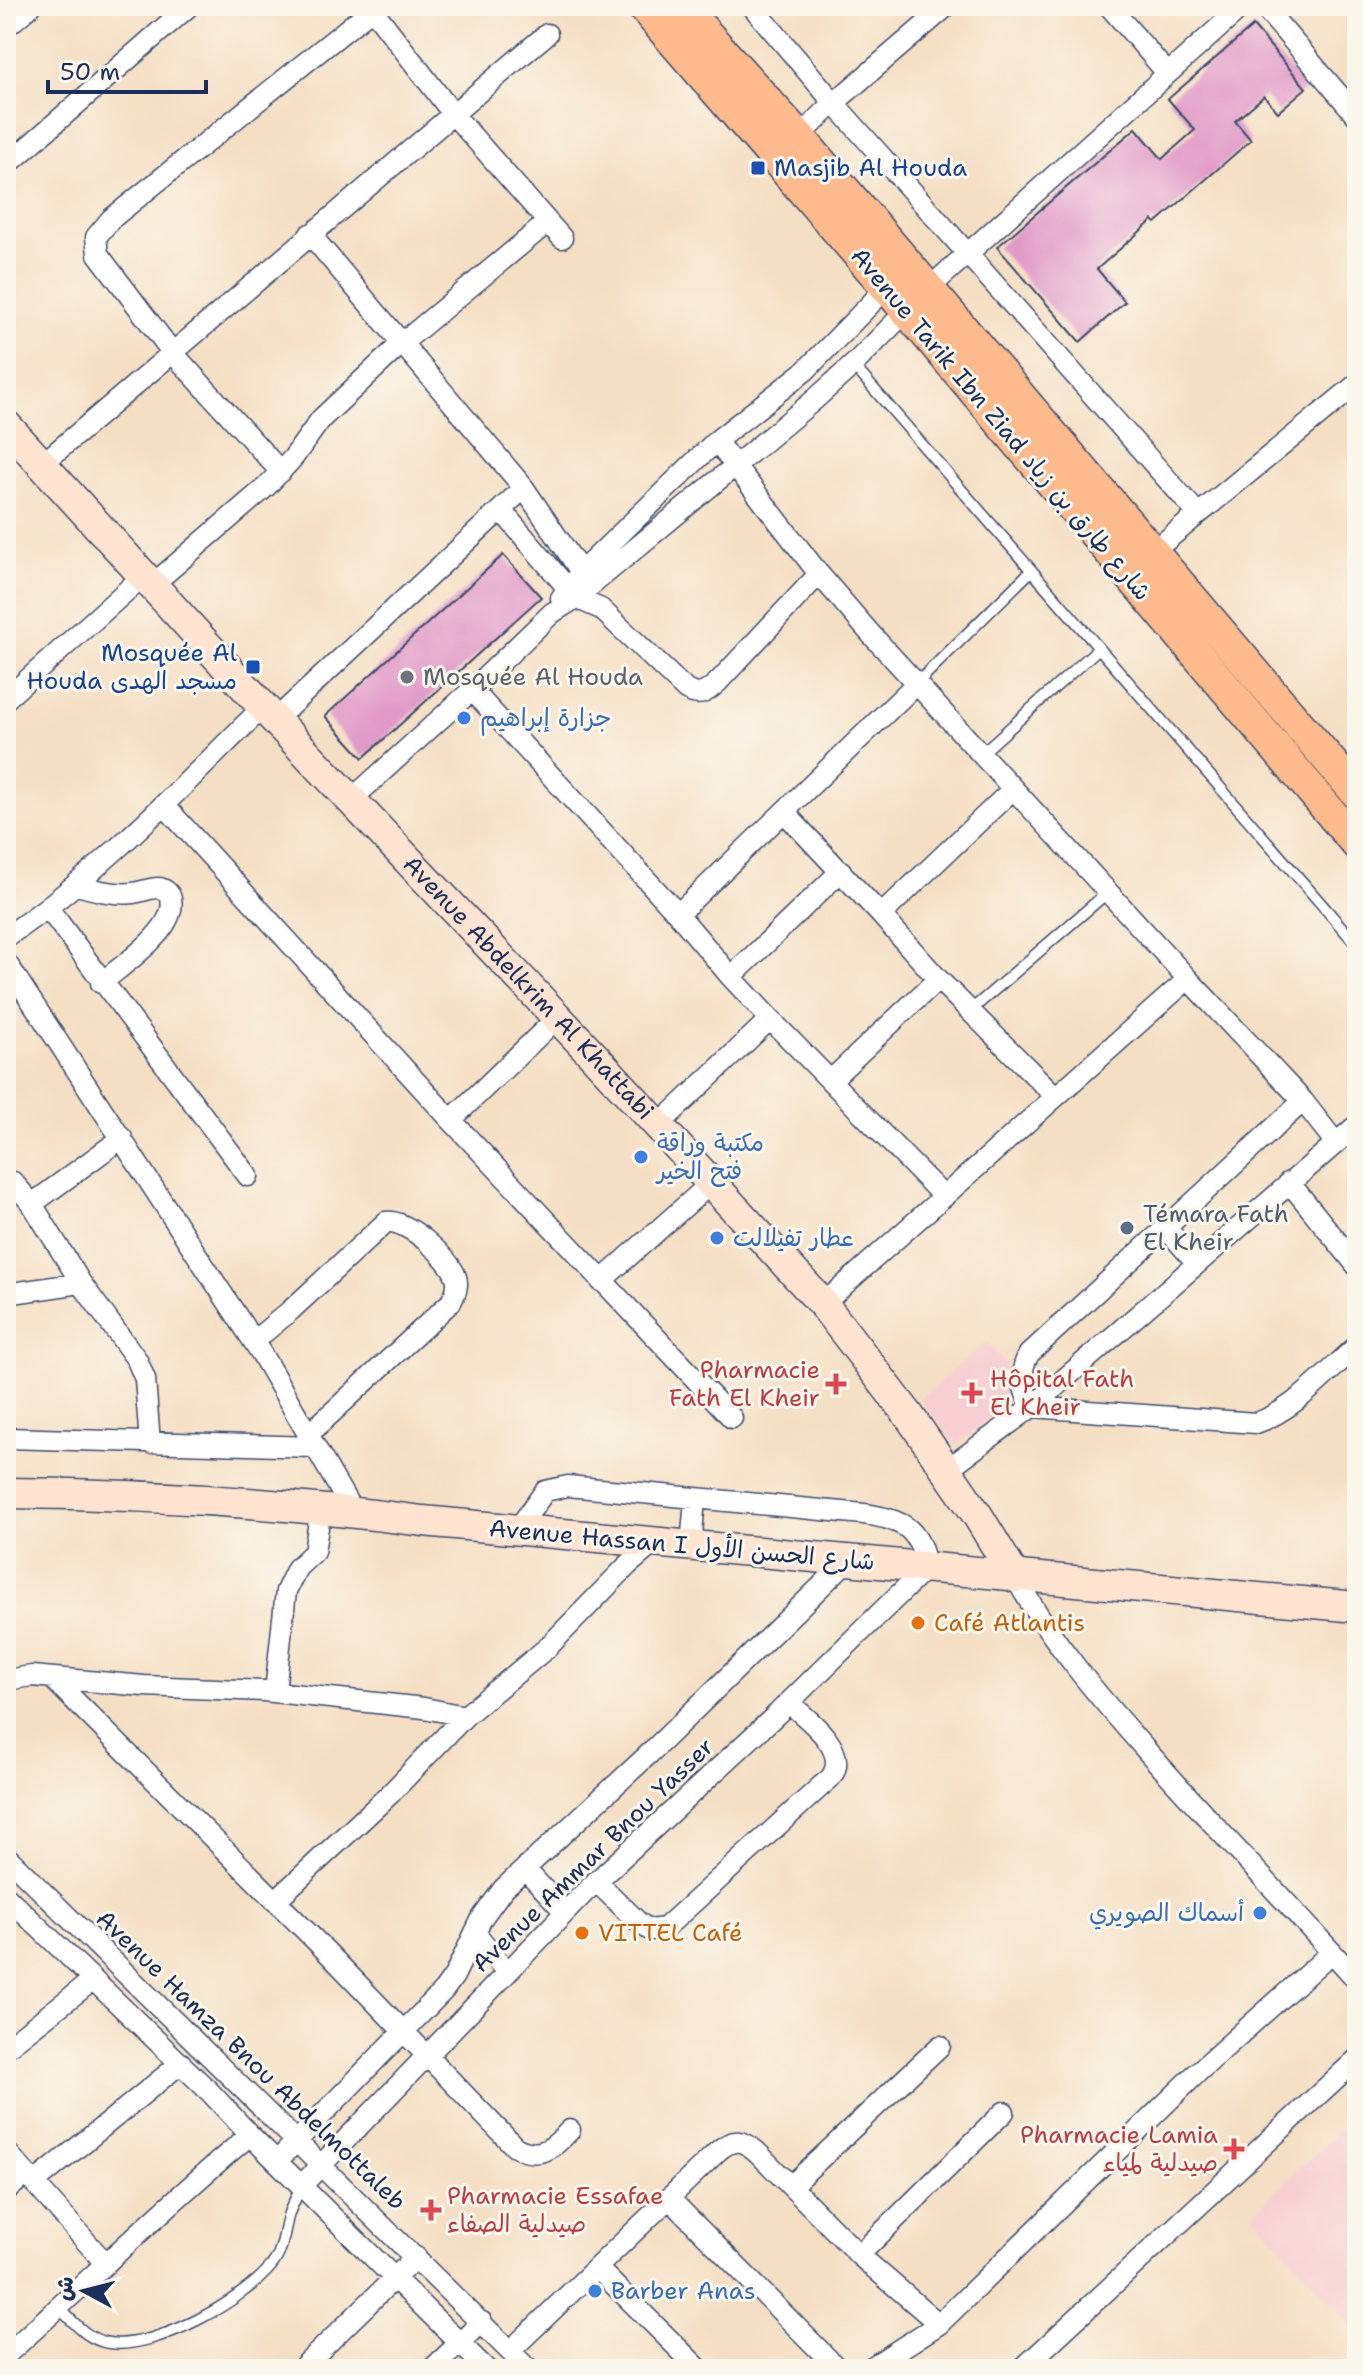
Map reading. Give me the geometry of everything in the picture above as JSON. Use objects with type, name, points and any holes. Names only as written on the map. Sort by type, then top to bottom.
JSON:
[{"type":"main road","name":"Avenue Tarik Ibn Ziad شارع طارق بن زياد","points":[[643,6],[1151,553],[1357,793]]},
{"type":"main road","name":"Avenue Tarik Ibn Ziad شارع طارق بن زياد","points":[[681,6],[799,137],[907,289],[1357,844]]},
{"type":"main road","name":"Avenue Abdelkrim Al Khattabi","points":[[10,436],[42,464],[269,713],[823,1304],[946,1470],[1015,1577]]},
{"type":"main road","name":"Avenue Hassan I شارع الحسن الأول","points":[[6,1493],[127,1494],[321,1509],[654,1543],[1357,1607]]},
{"type":"street","points":[[6,27],[31,6]]},
{"type":"street","points":[[6,166],[189,6]]},
{"type":"street","points":[[752,6],[1198,514]]},
{"type":"street","points":[[799,137],[947,6]]},
{"type":"street","points":[[1109,6],[1167,73]]},
{"type":"street","points":[[352,799],[552,613],[716,441],[907,289],[967,253],[1243,6]]},
{"type":"street","points":[[1263,6],[1357,114]]},
{"type":"street","points":[[281,472],[172,352],[98,254],[96,237],[111,219],[371,8],[453,114],[562,238]]},
{"type":"street","points":[[42,464],[547,34]]},
{"type":"street","points":[[6,699],[281,472],[321,419],[402,343],[547,223]]},
{"type":"street","points":[[310,234],[524,488],[578,585]]},
{"type":"street","points":[[578,585],[735,464],[853,365],[907,289]]},
{"type":"street","points":[[1151,553],[1357,384]]},
{"type":"street","points":[[716,441],[819,574],[1013,789],[1303,1101],[1335,1142]]},
{"type":"street","points":[[6,937],[48,908],[132,838],[164,805],[524,488]]},
{"type":"street","points":[[501,510],[686,690],[697,695],[718,682],[819,574]]},
{"type":"street","points":[[678,914],[917,683]]},
{"type":"street","points":[[472,690],[770,1019],[944,1197]]},
{"type":"street","points":[[881,915],[1013,789]]},
{"type":"street","points":[[164,805],[451,1120],[732,1418]]},
{"type":"street","points":[[785,813],[938,979],[1055,1096]]},
{"type":"street","points":[[731,977],[841,871]]},
{"type":"street","points":[[77,885],[117,893],[159,888],[171,897],[164,926],[151,941],[101,983]]},
{"type":"street","points":[[48,908],[248,1176]]},
{"type":"street","points":[[6,962],[254,1341],[353,1512]]},
{"type":"street","points":[[831,1080],[938,979]]},
{"type":"street","points":[[823,1304],[1188,979]]},
{"type":"street","points":[[451,1120],[557,1018]]},
{"type":"street","points":[[658,1126],[770,1019]]},
{"type":"street","points":[[1032,1407],[1022,1386],[1023,1363],[1029,1354],[1303,1101]]},
{"type":"street","points":[[946,1470],[1032,1407],[1357,1125]]},
{"type":"street","points":[[32,1204],[122,1138]]},
{"type":"street","points":[[8,1179],[32,1204],[81,1283],[137,1360],[145,1379],[150,1443]]},
{"type":"street","points":[[1289,1182],[1357,1266]]},
{"type":"street","points":[[601,1281],[710,1184]]},
{"type":"street","points":[[6,1438],[150,1443],[311,1440],[451,1302],[457,1289],[456,1276],[416,1231],[403,1223],[386,1222],[254,1341]]},
{"type":"street","points":[[1165,1227],[1197,1263]]},
{"type":"street","points":[[6,1294],[81,1283]]},
{"type":"street","points":[[1032,1407],[1256,1423],[1291,1404],[1357,1346]]},
{"type":"street","points":[[517,1530],[545,1491],[568,1486],[887,1517],[903,1523],[919,1541],[926,1568]]},
{"type":"street","points":[[691,1546],[695,1499]]},
{"type":"street","points":[[275,1692],[286,1591],[297,1568],[314,1552],[321,1509]]},
{"type":"street","points":[[275,1901],[390,1794],[465,1716],[548,1647],[627,1566],[654,1543]]},
{"type":"street","points":[[277,2161],[444,1990],[490,1904],[849,1559]]},
{"type":"street","name":"Avenue Ammar Bnou Yasser","points":[[302,2185],[596,1881],[789,1703],[926,1568]]},
{"type":"street","points":[[1015,1577],[1062,1652],[1089,1685],[1175,1783],[1355,1975]]},
{"type":"street","points":[[6,1680],[32,1676],[144,1686],[275,1692],[424,1708],[465,1716]]},
{"type":"street","points":[[52,1678],[515,2147],[536,2154],[570,2130]]},
{"type":"street","points":[[596,1881],[639,1923],[650,1930],[665,1928],[827,1781],[836,1765],[835,1752],[825,1736],[789,1703]]},
{"type":"street","name":"Avenue Hamza Bnou Abdelmottaleb","points":[[6,1856],[528,2369]]},
{"type":"street","points":[[525,1869],[565,1912]]},
{"type":"street","points":[[6,1896],[181,2063],[486,2369]]},
{"type":"street","points":[[475,1932],[507,1973]]},
{"type":"street","points":[[877,2367],[939,2324],[1198,2072],[1332,1952]]},
{"type":"street","points":[[6,2048],[93,1980]]},
{"type":"street","points":[[792,2185],[940,2046]]},
{"type":"street","points":[[1022,2369],[1357,2059]]},
{"type":"street","points":[[6,2191],[30,2179],[181,2063]]},
{"type":"street","points":[[859,2255],[1004,2112]]},
{"type":"street","points":[[6,2355],[177,2197],[250,2135]]},
{"type":"street","points":[[510,2351],[718,2151],[736,2141],[744,2141],[792,2185],[859,2255],[939,2324]]},
{"type":"street","points":[[6,2151],[106,2264]]},
{"type":"street","points":[[670,2199],[838,2369]]},
{"type":"street","points":[[301,2369],[416,2257]]},
{"type":"street","points":[[597,2268],[699,2369]]},
{"type":"street","points":[[432,2369],[482,2322]]},
{"type":"lane","points":[[853,365],[1357,945]]},
{"type":"lane","points":[[917,683],[1031,571]]},
{"type":"lane","points":[[982,753],[1099,648]]},
{"type":"lane","points":[[970,1011],[1108,892]]},
{"type":"lane","points":[[59,2308],[88,2336],[110,2344],[172,2331],[202,2319],[238,2295],[274,2263],[302,2185]]},
{"type":"shaded area","name":"Hôpital Fath El Kheir","points":[[988,1342],[1025,1388],[957,1445],[919,1399]]},
{"type":"shaded area","points":[[1357,2114],[1357,2332],[1253,2213]]},
{"type":"building","points":[[1253,26],[1306,88],[1278,112],[1264,96],[1235,121],[1251,140],[1156,223],[1153,220],[1097,269],[1125,302],[1080,342],[997,247],[1136,128],[1162,159],[1195,130],[1168,99]]},
{"type":"building","name":"Mosquée Al Houda","points":[[503,555],[541,597],[363,758],[325,716]]},
{"type":"place","name":"Masjib Al Houda","points":[[758,168]]},
{"type":"place","name":"Mosquée Al Houda مسجد الهدى","points":[[253,667]]},
{"type":"place","name":"Mosquée Al Houda","points":[[407,677]]},
{"type":"place","name":"جزارة إبراهيم","points":[[464,718]]},
{"type":"place","name":"مكتبة وراقة فتح الخير","points":[[641,1157]]},
{"type":"place","name":"Témara Fath El Kheir","points":[[1127,1228]]},
{"type":"place","name":"عطار تفيلالت","points":[[717,1238]]},
{"type":"place","name":"Pharmacie Fath El Kheir","points":[[836,1384]]},
{"type":"place","name":"Hôpital Fath El Kheir","points":[[972,1393]]},
{"type":"place","name":"Café Atlantis","points":[[918,1623]]},
{"type":"place","name":"أسماك الصويري","points":[[1260,1913]]},
{"type":"place","name":"VITTEL Café","points":[[582,1933]]},
{"type":"place","name":"Pharmacie Lamia صيدلية لمياء","points":[[1234,2149]]},
{"type":"place","name":"Pharmacie Essafae صيدلية الصفاء","points":[[431,2210]]},
{"type":"place","name":"Barber Anas","points":[[595,2291]]}]
